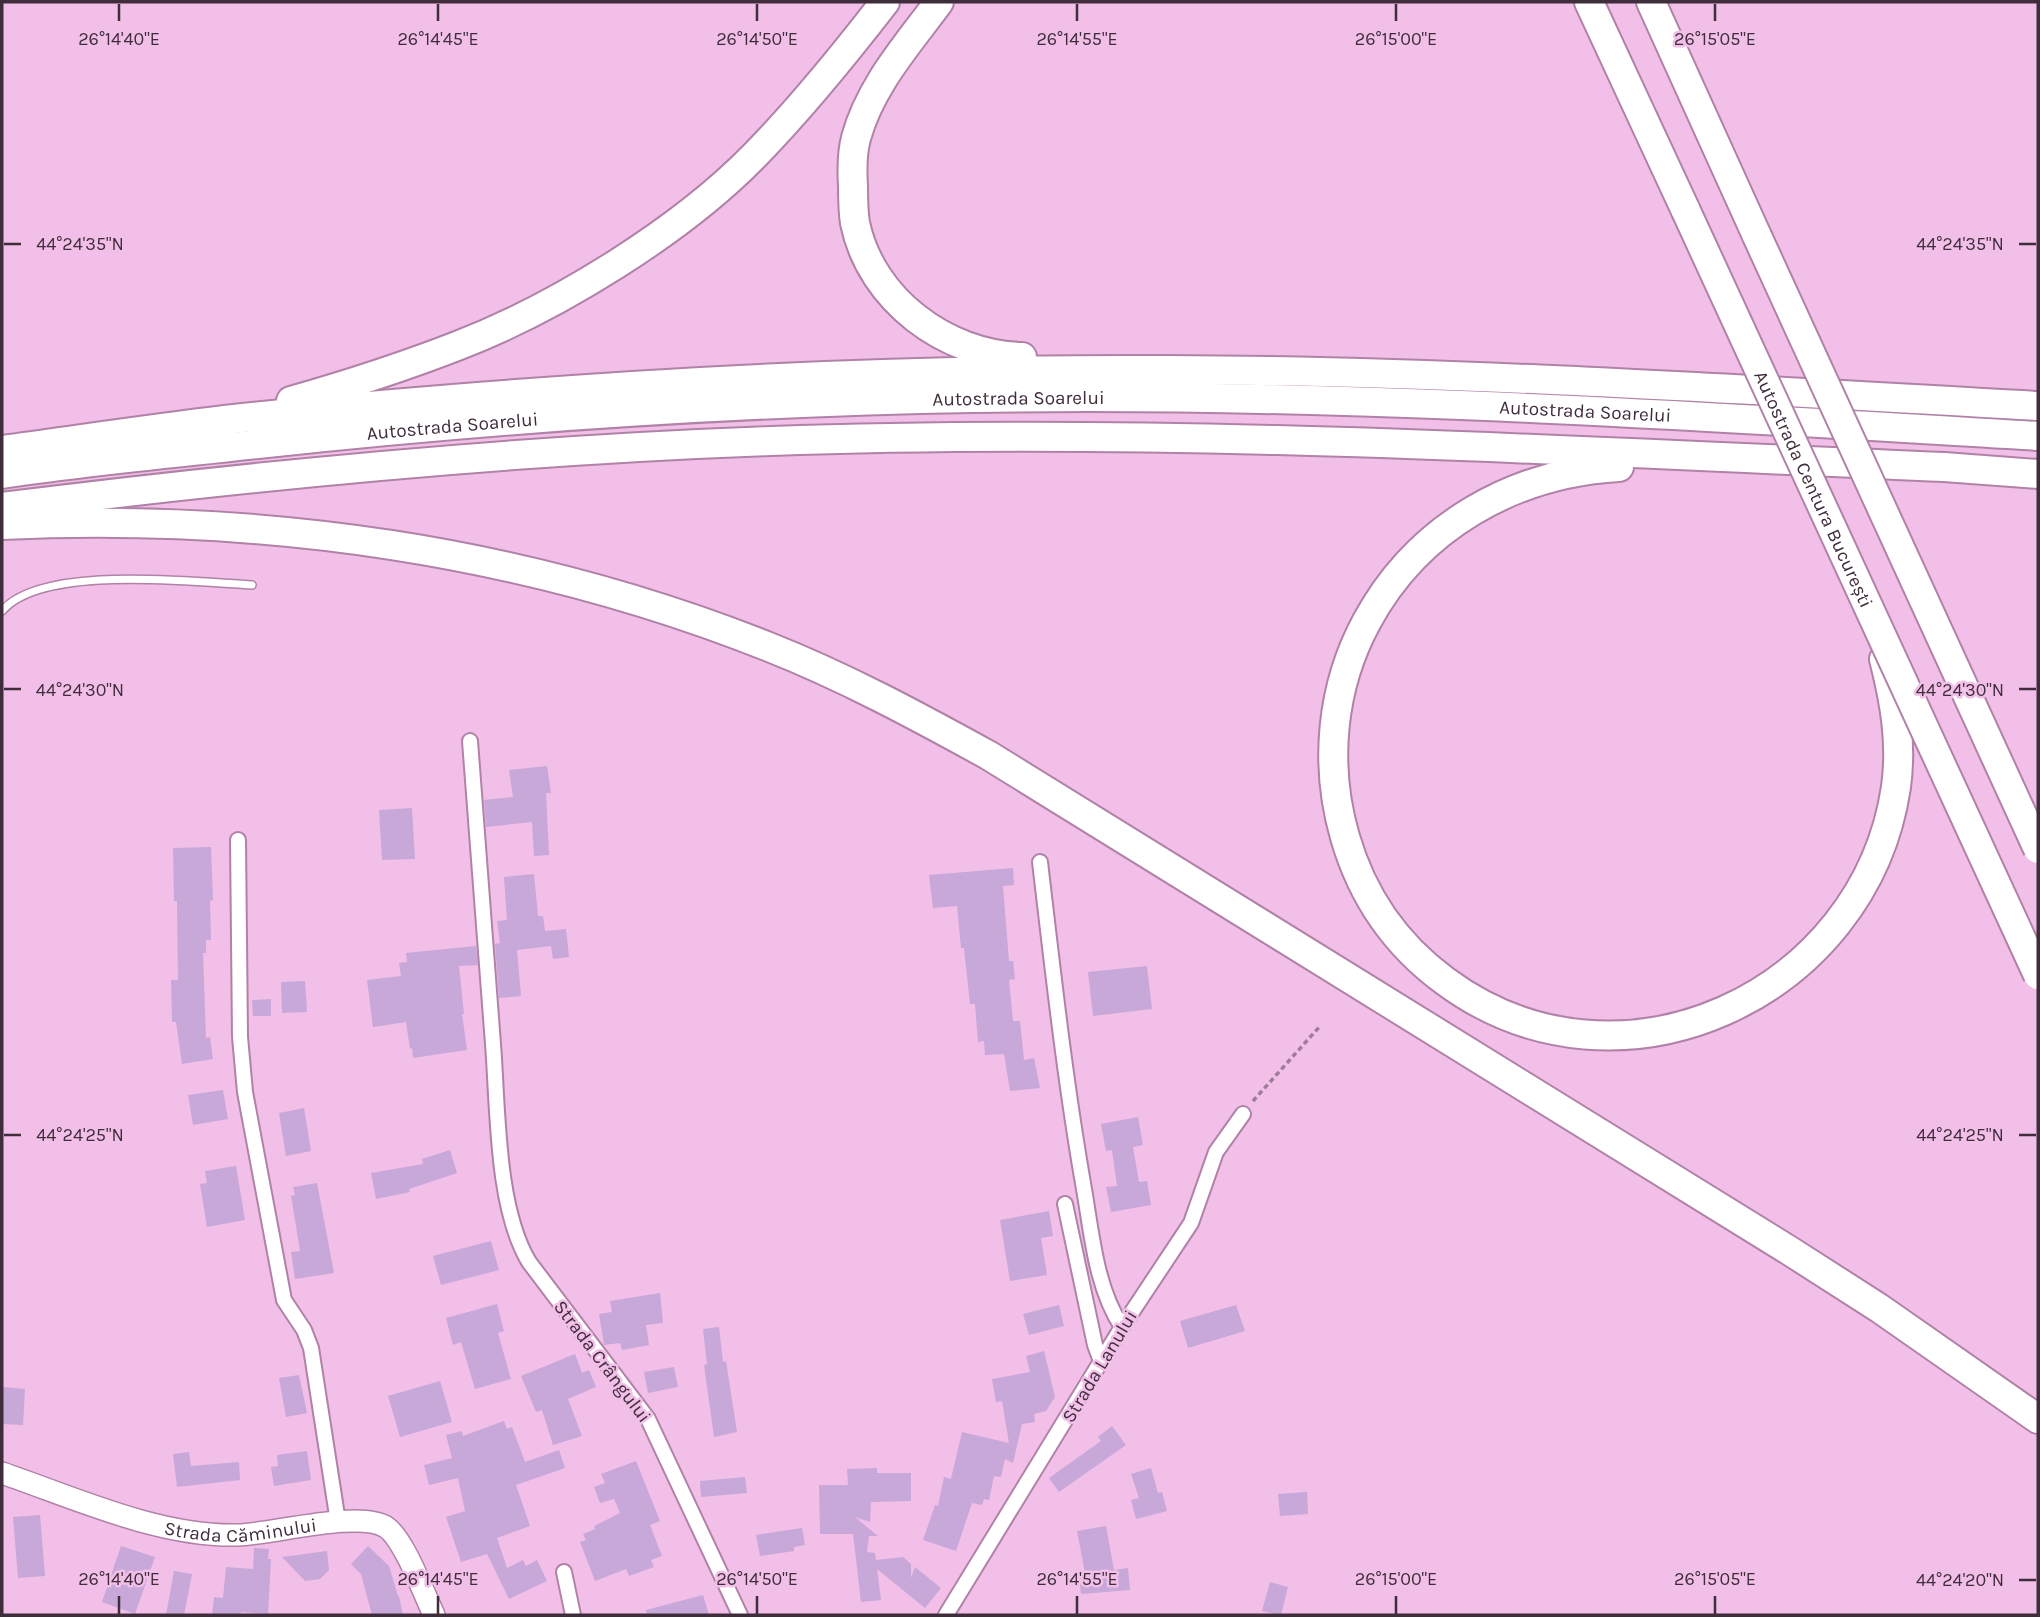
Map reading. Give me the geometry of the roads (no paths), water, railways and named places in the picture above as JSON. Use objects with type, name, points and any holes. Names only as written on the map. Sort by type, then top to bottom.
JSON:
[{"type":"highway","points":[[229,420],[360,381],[460,345],[530,313],[596,276],[674,224],[754,157],[821,84],[885,2]]},
{"type":"highway","points":[[939,2],[885,75],[856,139],[852,167],[856,224],[867,257],[878,277],[895,299],[919,321],[945,338],[975,350],[1010,357],[1105,361],[1164,370]]},
{"type":"highway","name":"Autostrada Centura București","points":[[1589,2],[2038,975]]},
{"type":"highway","points":[[1651,2],[2038,849]]},
{"type":"highway","points":[[2,450],[229,420],[395,404],[620,386],[972,372],[1164,370],[1497,376],[2038,406]]},
{"type":"highway","name":"Autostrada Soarelui","points":[[2,474],[65,464],[371,432],[562,416],[973,398],[1370,402],[1711,417],[2038,436]]},
{"type":"highway","name":"Autostrada Soarelui","points":[[2,508],[176,485],[378,466],[566,451],[773,441],[1173,438],[1345,441],[1944,467],[2037,474]]},
{"type":"highway","points":[[1721,457],[1674,468],[1618,467],[1564,474],[1520,486],[1492,499],[1440,532],[1406,565],[1373,610],[1349,662],[1336,718],[1333,764],[1339,816],[1361,880],[1387,925],[1422,963],[1457,989],[1513,1018],[1558,1030],[1595,1034],[1634,1034],[1675,1028],[1718,1014],[1757,995],[1791,971],[1828,935],[1869,874],[1884,837],[1896,787],[1898,726],[1893,693],[1870,622],[1867,602]]},
{"type":"highway","points":[[2,525],[91,521],[186,524],[306,533],[462,556],[537,573],[694,619],[771,648],[918,717],[988,755],[1868,1300],[2038,1419]]},
{"type":"street","name":"Strada Crângului","points":[[470,741],[501,1142],[508,1207],[518,1244],[536,1272],[648,1419],[740,1615]]},
{"type":"street","points":[[238,840],[240,1037],[245,1092],[284,1300],[304,1330],[311,1348],[338,1522]]},
{"type":"street","points":[[1040,862],[1064,1064],[1088,1216],[1103,1287],[1111,1310],[1122,1327]]},
{"type":"street","name":"Strada Lanului","points":[[946,1615],[1122,1327],[1191,1223],[1216,1152],[1243,1114]]},
{"type":"street","points":[[1065,1204],[1095,1345],[1101,1361]]},
{"type":"street","name":"Strada Căminului","points":[[2,1473],[154,1524],[184,1531],[237,1535],[338,1522],[373,1522],[384,1526],[400,1543],[434,1615]]},
{"type":"street","points":[[564,1572],[573,1615]]},
{"type":"lane","points":[[2,611],[16,597],[28,592],[75,582],[149,580],[252,585]]}]
